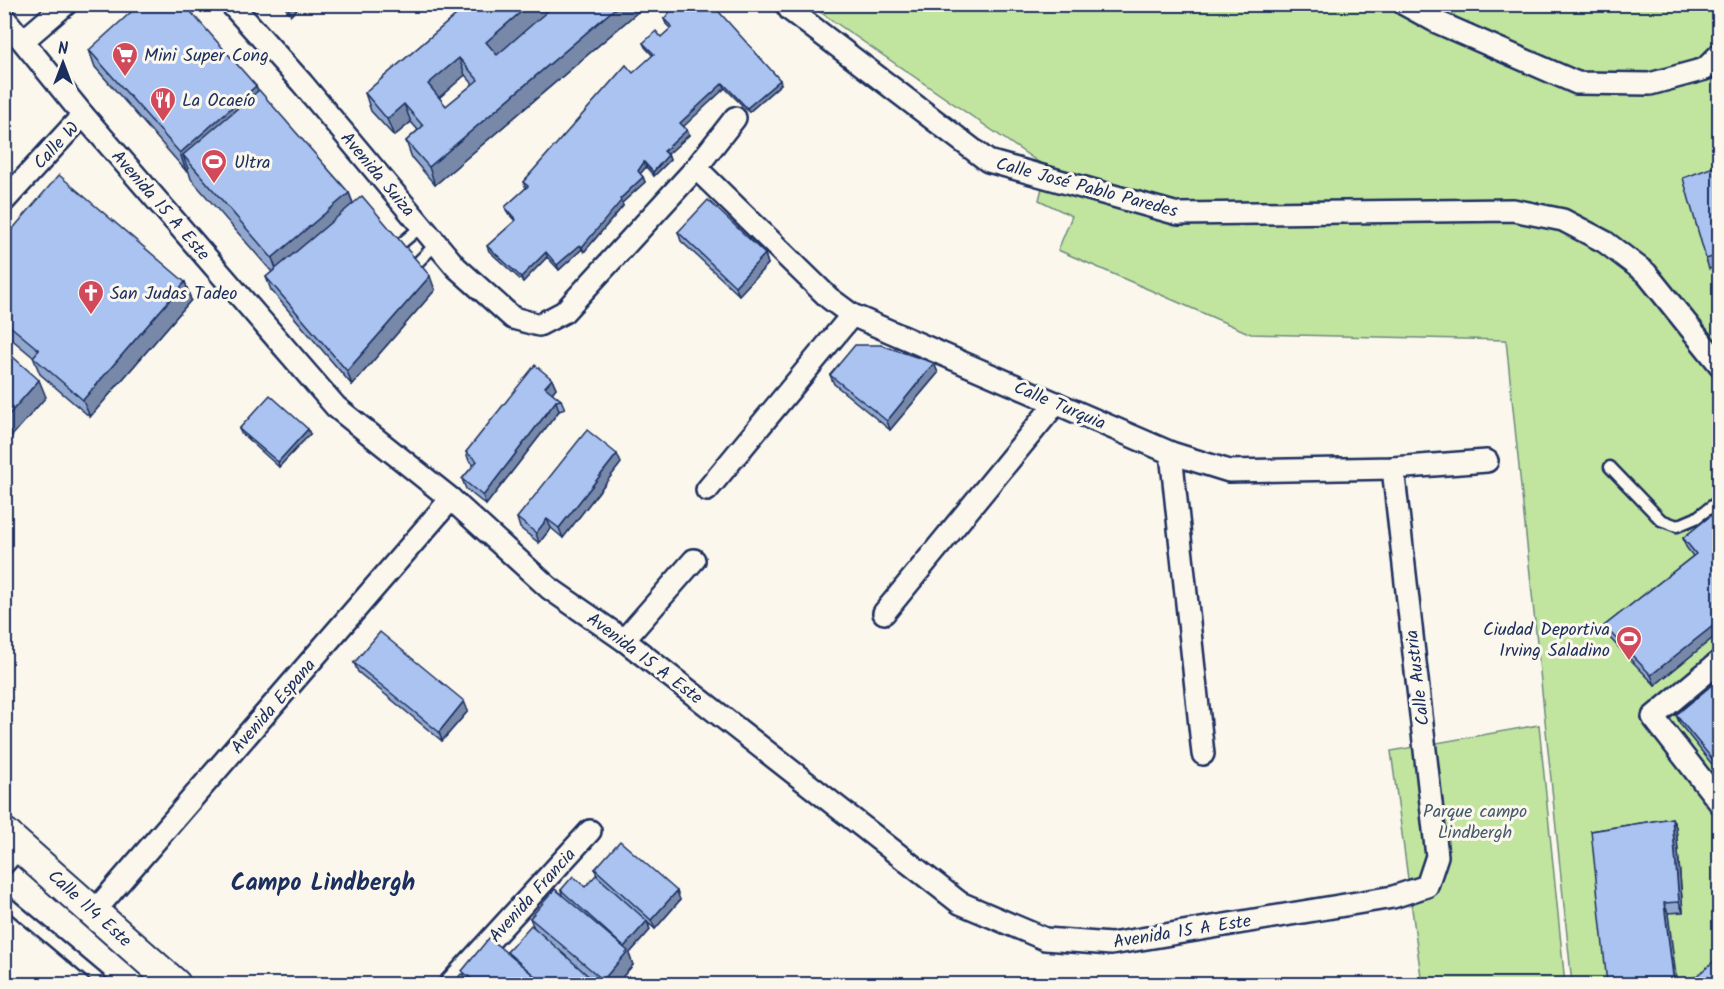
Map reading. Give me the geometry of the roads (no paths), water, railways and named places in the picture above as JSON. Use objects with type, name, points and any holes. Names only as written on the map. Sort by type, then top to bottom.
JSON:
[{"type":"street","points":[[24,40],[66,4]]},
{"type":"street","name":"Avenida Suiza","points":[[231,4],[302,83],[456,267],[513,318],[539,325],[564,312],[696,168]]},
{"type":"street","name":"Calle José Pablo Paredes","points":[[786,4],[790,10],[988,161],[1178,214],[1513,210],[1563,220],[1605,242],[1646,273],[1719,365]]},
{"type":"street","points":[[1404,4],[1437,22],[1577,83],[1650,84],[1705,69],[1719,54]]},
{"type":"street","name":"Avenida 15 A Este","points":[[4,18],[83,115],[336,407],[451,499],[549,588],[624,640],[960,903],[1045,939],[1111,944],[1393,897],[1427,886]]},
{"type":"street","name":"Calle W","points":[[4,201],[83,115]]},
{"type":"street","points":[[696,168],[735,118]]},
{"type":"street","name":"Calle Turquia","points":[[696,168],[829,298],[852,315],[1171,453],[1229,471],[1393,468],[1487,461]]},
{"type":"street","points":[[707,490],[852,315]]},
{"type":"street","points":[[884,613],[1056,403]]},
{"type":"street","points":[[1171,453],[1203,754]]},
{"type":"street","name":"Calle Austria","points":[[1393,468],[1437,856],[1427,886]]},
{"type":"street","name":"Avenida Espana","points":[[94,912],[451,499]]},
{"type":"street","points":[[624,640],[693,560]]},
{"type":"street","points":[[1719,661],[1653,717],[1719,803]]},
{"type":"street","name":"Avenida Francia","points":[[450,984],[590,831]]},
{"type":"street","name":"Calle 114 Este","points":[[11,851],[94,912],[175,984]]},
{"type":"lane","points":[[398,246],[422,226]]},
{"type":"lane","points":[[414,266],[436,244]]},
{"type":"lane","points":[[1610,467],[1661,520],[1677,526],[1696,518],[1719,500]]},
{"type":"lane","points":[[4,900],[104,984]]},
{"type":"place","name":"Mini Super Cong","points":[[125,78]]},
{"type":"place","name":"La Ocaeío","points":[[163,123]]},
{"type":"place","name":"Ultra","points":[[214,185]]},
{"type":"place","name":"San Judas Tadeo","points":[[91,316]]},
{"type":"place","name":"Ciudad Deportiva Irving Saladino","points":[[1629,662]]},
{"type":"district","name":"Campo Lindbergh","points":[[323,882]]},
{"type":"park label","name":"Parque campo Lindbergh","points":[[1475,821]]}]
